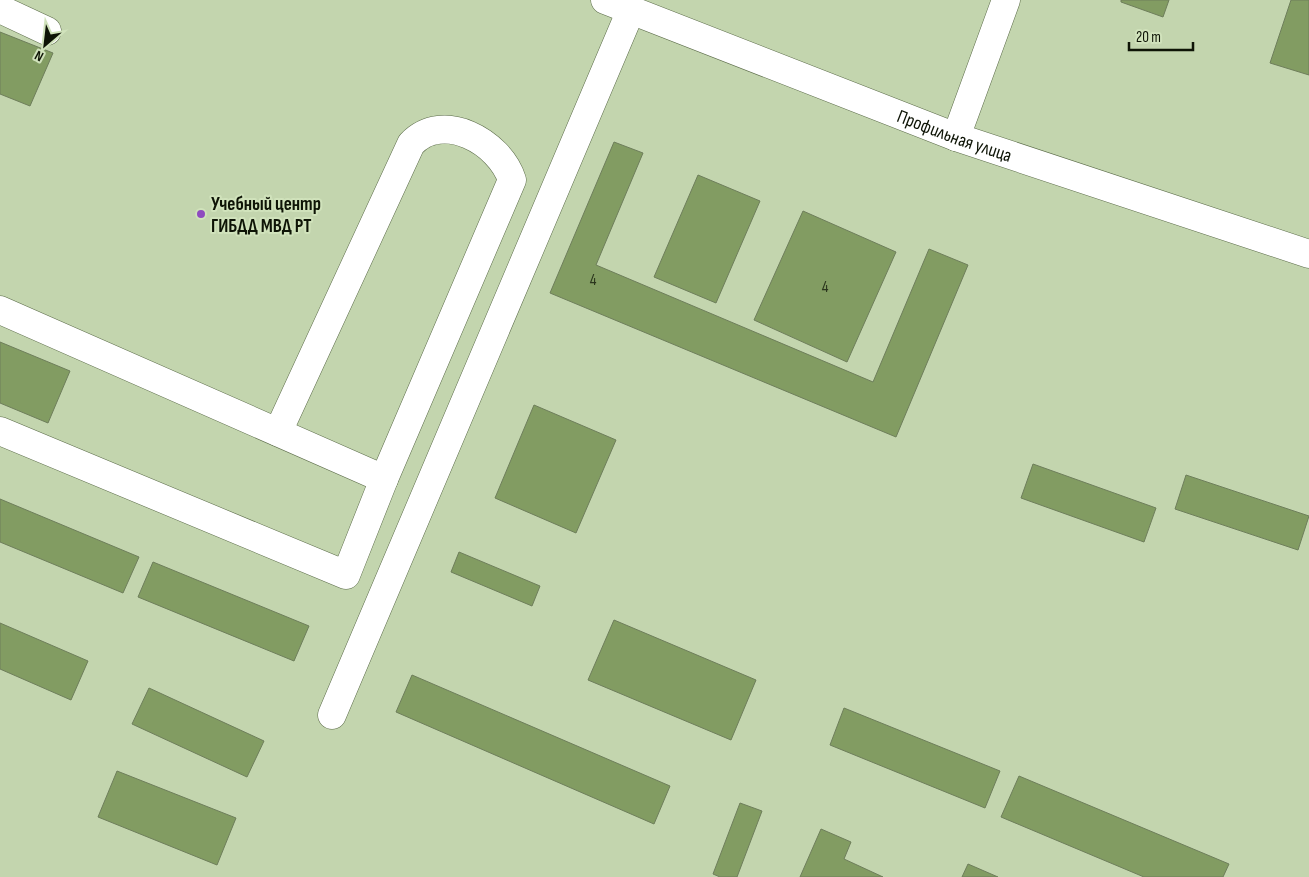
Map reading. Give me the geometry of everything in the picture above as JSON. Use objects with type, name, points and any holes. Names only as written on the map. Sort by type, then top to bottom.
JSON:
[{"type":"street","name":"Профильная улица","points":[[605,0],[956,137],[1309,254]]},
{"type":"street","points":[[956,137],[1006,0]]},
{"type":"street","points":[[0,9],[47,31]]},
{"type":"street","points":[[332,715],[631,10]]},
{"type":"street","points":[[0,431],[346,575],[384,479],[512,180],[508,166],[500,156],[466,133],[442,128],[419,136],[411,144],[278,432]]},
{"type":"street","points":[[0,310],[384,479]]},
{"type":"building","points":[[1121,0],[1169,0],[1163,17],[1121,2]]},
{"type":"building","points":[[1291,0],[1309,0],[1309,75],[1270,63]]},
{"type":"building","points":[[0,32],[53,53],[30,106],[0,94]]},
{"type":"building","points":[[614,142],[643,153],[596,265],[873,382],[929,249],[968,265],[896,437],[550,293]]},
{"type":"building","points":[[698,175],[760,201],[716,303],[654,277]]},
{"type":"building","points":[[803,211],[896,252],[847,362],[754,320]]},
{"type":"building","points":[[0,342],[70,371],[48,423],[0,403]]},
{"type":"building","points":[[534,405],[616,440],[576,533],[495,498]]},
{"type":"building","points":[[1033,464],[1156,508],[1144,542],[1021,498]]},
{"type":"building","points":[[1186,475],[1309,516],[1298,550],[1175,509]]},
{"type":"building","points":[[0,499],[139,557],[123,593],[0,542]]},
{"type":"building","points":[[459,552],[540,586],[532,606],[451,572]]},
{"type":"building","points":[[153,562],[309,626],[294,661],[138,597]]},
{"type":"building","points":[[614,620],[756,680],[731,740],[588,680]]},
{"type":"building","points":[[0,623],[88,661],[71,700],[0,669]]},
{"type":"building","points":[[412,675],[670,786],[654,824],[396,712]]},
{"type":"building","points":[[149,688],[264,741],[247,777],[132,724]]},
{"type":"building","points":[[844,708],[1000,771],[985,808],[830,745]]},
{"type":"building","points":[[117,771],[236,818],[217,865],[98,817]]},
{"type":"building","points":[[1019,776],[1229,864],[1223,877],[1144,877],[1001,817]]},
{"type":"building","points":[[740,803],[762,811],[737,877],[720,877],[713,874]]},
{"type":"building","points":[[821,829],[851,842],[844,859],[883,877],[800,877]]},
{"type":"building","points":[[968,864],[998,877],[962,877]]},
{"type":"place","name":"Учебный центр ГИБДД МВД РТ","points":[[201,214]]}]
